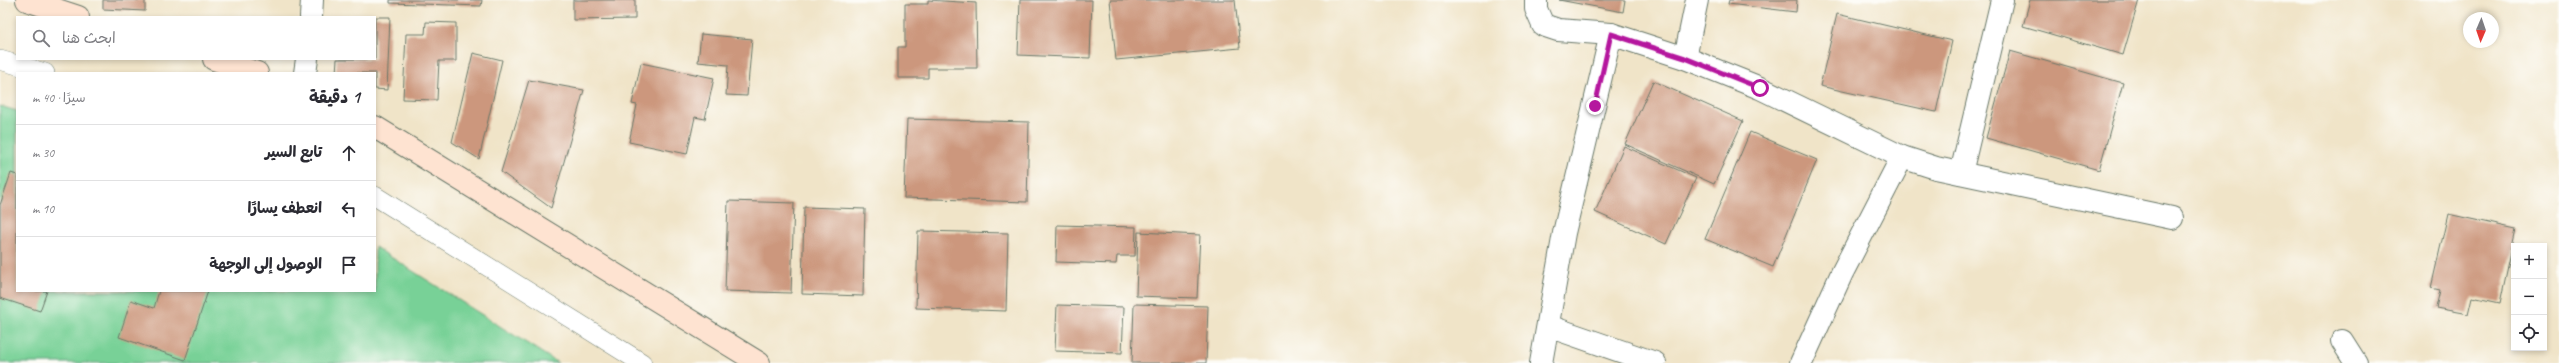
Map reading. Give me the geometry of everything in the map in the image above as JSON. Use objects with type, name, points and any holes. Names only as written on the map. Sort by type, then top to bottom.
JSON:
[{"type":"main road","points":[[27,0],[75,16]]},
{"type":"main road","points":[[217,60],[254,72]]},
{"type":"main road","points":[[376,128],[759,363]]},
{"type":"street","points":[[311,16],[312,0]]},
{"type":"street","points":[[1536,0],[1536,9],[1544,25],[1558,30],[1611,34],[1685,58],[1760,88],[1902,157],[1961,173],[2172,218]]},
{"type":"street","points":[[1685,58],[1697,0]]},
{"type":"street","points":[[1961,173],[2002,0]]},
{"type":"street","points":[[1541,363],[1564,233],[1611,34]]},
{"type":"street","points":[[305,72],[307,60]]},
{"type":"street","points":[[1800,363],[1846,266],[1902,157]]},
{"type":"street","points":[[1548,326],[1655,363]]},
{"type":"street","points":[[2342,341],[2356,363]]},
{"type":"lane","points":[[0,60],[42,72]]},
{"type":"lane","points":[[376,197],[642,363]]},
{"type":"green space","points":[[0,106],[16,111],[16,292],[376,292],[376,248],[558,363],[0,363]]},
{"type":"building","points":[[103,0],[145,0],[145,11],[103,9]]},
{"type":"building","points":[[390,0],[482,0],[481,6],[390,3]]},
{"type":"building","points":[[573,0],[635,0],[635,19],[573,20]]},
{"type":"building","points":[[928,0],[976,3],[977,68],[928,68],[928,78],[898,78],[898,47],[905,47],[905,4],[928,4]]},
{"type":"building","points":[[1020,0],[1092,0],[1090,58],[1018,55]]},
{"type":"building","points":[[1110,0],[1235,0],[1240,48],[1116,60]]},
{"type":"building","points":[[1559,0],[1625,0],[1623,12]]},
{"type":"building","points":[[1729,0],[1797,0],[1796,12],[1728,4]]},
{"type":"building","points":[[2030,0],[2139,0],[2123,55],[2023,26]]},
{"type":"building","points":[[1837,14],[1952,41],[1936,112],[1820,86]]},
{"type":"building","points":[[376,17],[390,17],[387,90],[376,89],[376,72],[336,72],[337,60],[376,60]]},
{"type":"building","points":[[426,22],[456,23],[456,61],[439,61],[437,100],[403,99],[406,34],[425,34]]},
{"type":"building","points":[[701,34],[752,39],[747,96],[726,95],[728,65],[698,62]]},
{"type":"building","points":[[2010,51],[2123,83],[2099,170],[1986,138]]},
{"type":"building","points":[[473,53],[502,60],[479,159],[452,142]]},
{"type":"building","points":[[641,63],[714,78],[705,119],[695,117],[687,154],[629,142],[637,105],[632,104]]},
{"type":"building","points":[[529,80],[584,90],[551,208],[501,172]]},
{"type":"building","points":[[1653,81],[1743,121],[1714,184],[1625,144]]},
{"type":"building","points":[[907,119],[1029,122],[1027,202],[904,198]]},
{"type":"building","points":[[1750,132],[1817,160],[1773,267],[1705,239]]},
{"type":"building","points":[[1624,146],[1696,178],[1666,244],[1595,212]]},
{"type":"building","points":[[11,173],[16,175],[16,292],[47,292],[40,311],[0,298],[0,205]]},
{"type":"building","points":[[728,201],[794,203],[791,293],[725,291]]},
{"type":"building","points":[[804,207],[865,209],[863,296],[802,294]]},
{"type":"building","points":[[2448,214],[2516,229],[2513,243],[2511,243],[2511,252],[2500,303],[2472,297],[2468,314],[2436,308],[2440,290],[2431,288]]},
{"type":"building","points":[[1057,225],[1136,227],[1135,256],[1117,256],[1116,264],[1056,262]]},
{"type":"building","points":[[918,231],[1008,233],[1006,311],[916,308]]},
{"type":"building","points":[[1138,232],[1200,235],[1197,298],[1136,296]]},
{"type":"building","points":[[159,292],[208,292],[185,360],[119,337],[131,300],[154,308]]},
{"type":"building","points":[[1134,304],[1208,306],[1206,363],[1132,363]]},
{"type":"building","points":[[1057,305],[1124,307],[1122,353],[1055,351]]},
{"type":"route","points":[[1595,106],[1611,34],[1685,58],[1760,88]]}]
